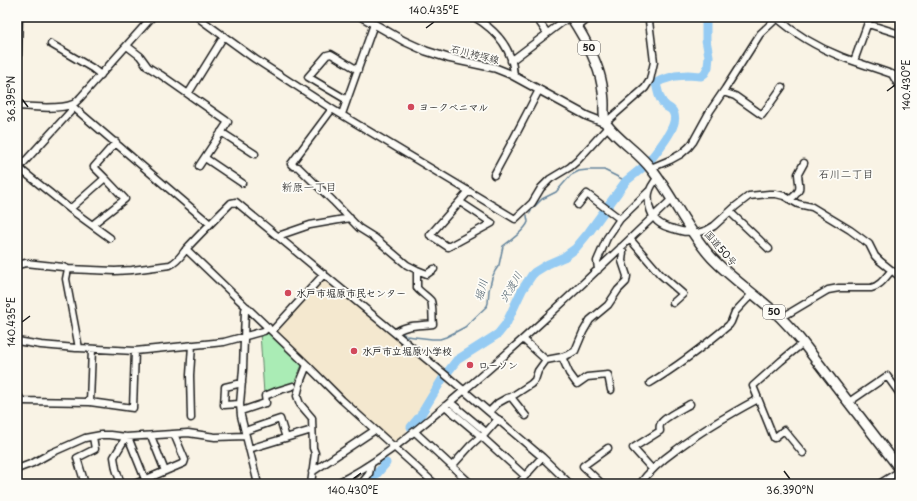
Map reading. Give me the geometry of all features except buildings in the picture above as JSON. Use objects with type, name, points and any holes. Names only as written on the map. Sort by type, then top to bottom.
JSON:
[{"type":"highway","name":"50","points":[[570,17],[578,27],[600,75],[607,125]]},
{"type":"highway","name":"国道50号","points":[[607,125],[651,168],[706,251],[722,268],[781,318],[803,343],[900,470]]},
{"type":"main road","name":"石川袴塚線","points":[[362,17],[404,41],[426,51],[448,58],[495,68],[514,76],[586,116],[607,125]]},
{"type":"street","points":[[17,81],[19,17]]},
{"type":"street","points":[[17,106],[53,107],[72,105],[101,75],[152,17]]},
{"type":"street","points":[[202,17],[200,20],[255,59],[332,108],[515,219],[532,204],[541,188],[550,179],[577,161],[607,125],[645,88],[650,80],[654,62],[649,21],[651,17]]},
{"type":"street","points":[[474,17],[488,26],[504,44],[513,66],[514,76]]},
{"type":"street","points":[[536,17],[548,33]]},
{"type":"street","points":[[511,61],[570,17]]},
{"type":"street","points":[[578,27],[590,17]]},
{"type":"street","points":[[651,168],[686,152],[710,111],[760,34],[776,17],[793,31],[813,44],[840,56],[900,77]]},
{"type":"street","points":[[854,61],[870,17]]},
{"type":"street","points":[[342,114],[374,24]]},
{"type":"street","points":[[868,24],[900,34]]},
{"type":"street","points":[[188,94],[224,36]]},
{"type":"street","points":[[51,44],[92,68],[101,75]]},
{"type":"street","points":[[127,46],[140,56],[148,67],[228,122],[199,166]]},
{"type":"street","points":[[346,100],[308,77],[327,55],[331,54],[358,70]]},
{"type":"street","points":[[892,74],[900,88]]},
{"type":"street","points":[[723,92],[735,96],[762,115],[782,87]]},
{"type":"street","points":[[494,175],[539,90]]},
{"type":"street","points":[[72,105],[210,224]]},
{"type":"street","points":[[72,105],[71,111],[18,169],[110,238]]},
{"type":"street","points":[[332,108],[291,164],[298,167],[359,228],[375,238],[407,265],[427,274],[434,270]]},
{"type":"street","points":[[221,132],[255,154]]},
{"type":"street","points":[[92,225],[125,199],[94,167],[116,142]]},
{"type":"street","points":[[204,158],[242,183]]},
{"type":"street","points":[[791,199],[798,192],[800,186],[798,174],[804,163]]},
{"type":"street","points":[[598,270],[597,261],[607,238],[620,219],[649,191],[658,177]]},
{"type":"street","points":[[70,209],[105,178]]},
{"type":"street","points":[[460,202],[492,223],[448,247],[430,235],[469,191]]},
{"type":"street","points":[[649,191],[649,203],[653,217],[658,223],[687,233],[707,230],[714,226],[749,196],[769,194],[784,196],[798,204],[812,207],[869,244],[880,262],[900,277]]},
{"type":"street","points":[[578,205],[587,194],[620,219]]},
{"type":"street","points":[[335,484],[371,464],[395,448],[464,391],[598,270],[672,199]]},
{"type":"street","points":[[17,265],[26,263],[63,267],[68,269],[115,271],[170,265],[177,261],[186,249],[231,203],[236,202],[498,419],[542,457],[570,484]]},
{"type":"street","points":[[730,212],[769,249]]},
{"type":"street","points":[[278,236],[310,225],[350,218]]},
{"type":"street","points":[[630,239],[660,274],[683,294],[673,303]]},
{"type":"street","points":[[489,412],[498,403],[511,397],[531,384],[535,380],[538,371],[546,360],[562,357],[570,354],[574,350],[590,320],[608,305],[618,290],[626,282],[627,276],[622,261],[623,252],[621,247]]},
{"type":"street","points":[[186,249],[342,400],[435,484]]},
{"type":"street","points":[[68,269],[66,279],[79,348]]},
{"type":"street","points":[[395,333],[407,327],[433,324],[431,301],[417,288],[417,270]]},
{"type":"street","points":[[781,318],[828,290],[839,288],[876,287],[891,271]]},
{"type":"street","points":[[17,340],[42,345],[76,348],[135,350],[224,342],[270,329],[324,274]]},
{"type":"street","points":[[650,383],[684,361],[729,325],[735,312],[752,294]]},
{"type":"street","points":[[247,307],[245,310],[240,404],[245,434],[258,484]]},
{"type":"street","points":[[523,339],[546,360]]},
{"type":"street","points":[[803,343],[753,386],[774,438],[784,430],[803,453]]},
{"type":"street","points":[[191,418],[190,375],[192,345]]},
{"type":"street","points":[[90,402],[92,349]]},
{"type":"street","points":[[17,394],[22,401],[90,402],[133,408],[135,350]]},
{"type":"street","points":[[562,357],[565,365],[577,384],[587,378],[608,375],[611,390]]},
{"type":"street","points":[[307,365],[300,380],[297,396],[300,404],[312,418],[313,448],[315,453],[311,484]]},
{"type":"street","points":[[849,402],[887,376],[900,394]]},
{"type":"street","points":[[240,404],[224,405],[225,387],[242,383]]},
{"type":"street","points":[[241,411],[265,403],[265,396],[293,386]]},
{"type":"street","points":[[511,397],[526,416]]},
{"type":"street","points":[[640,484],[652,469],[684,443],[723,418],[758,399]]},
{"type":"street","points":[[448,404],[483,435],[525,476]]},
{"type":"street","points":[[652,469],[633,448],[660,431],[660,423],[664,419],[690,404]]},
{"type":"street","points":[[17,469],[85,438],[110,435],[127,437],[188,433],[215,437],[245,434],[280,419],[286,438]]},
{"type":"street","points":[[452,466],[498,419]]},
{"type":"street","points":[[249,449],[312,430]]},
{"type":"street","points":[[312,472],[375,430]]},
{"type":"street","points":[[415,432],[471,484]]},
{"type":"street","points":[[135,484],[146,482],[165,471],[184,463],[185,460],[174,434]]},
{"type":"street","points":[[151,436],[165,471]]},
{"type":"street","points":[[85,484],[77,458],[95,449],[93,437]]},
{"type":"street","points":[[127,437],[146,482]]},
{"type":"street","points":[[122,484],[116,469],[114,457],[127,437]]},
{"type":"street","points":[[602,484],[583,466],[608,448]]},
{"type":"street","points":[[518,484],[542,457]]},
{"type":"street","points":[[361,484],[369,474],[371,464]]},
{"type":"street","points":[[879,484],[900,470]]},
{"type":"shaded area","name":"水戸市立堀原小学校","points":[[325,279],[440,375],[437,381],[439,382],[419,412],[417,412],[408,425],[405,434],[394,442],[343,397],[276,331],[276,328]]},
{"type":"green space","points":[[266,332],[302,365],[294,383],[264,394],[260,333]]},
{"type":"waterway","name":"沢渡川","points":[[651,159],[668,136],[675,117],[672,110],[664,104],[659,96],[656,83],[675,76],[701,76],[705,73],[708,67],[709,56],[706,40],[706,17]]},
{"type":"waterway","name":"沢渡川","points":[[411,427],[420,416],[443,378],[457,360],[498,334],[506,324],[522,290],[532,275],[575,249],[626,181],[642,168]]},
{"type":"waterway","name":"堀川","points":[[530,213],[542,199],[556,192],[571,175],[579,171],[604,170],[626,181]]},
{"type":"waterway","name":"堀川","points":[[400,331],[406,336],[440,339],[465,327],[487,306],[492,278],[499,265],[503,246],[527,225],[527,215]]},
{"type":"waterway","name":"沢渡川","points":[[368,484],[386,463]]},
{"type":"place","name":"ヨークベニマル","points":[[411,107]]},
{"type":"place","name":"水戸市堀原市民センター","points":[[288,293]]},
{"type":"place","name":"水戸市立堀原小学校","points":[[354,351]]},
{"type":"place","name":"ローソン","points":[[470,365]]},
{"type":"district","name":"石川二丁目","points":[[846,174]]},
{"type":"district","name":"新原一丁目","points":[[309,187]]}]
